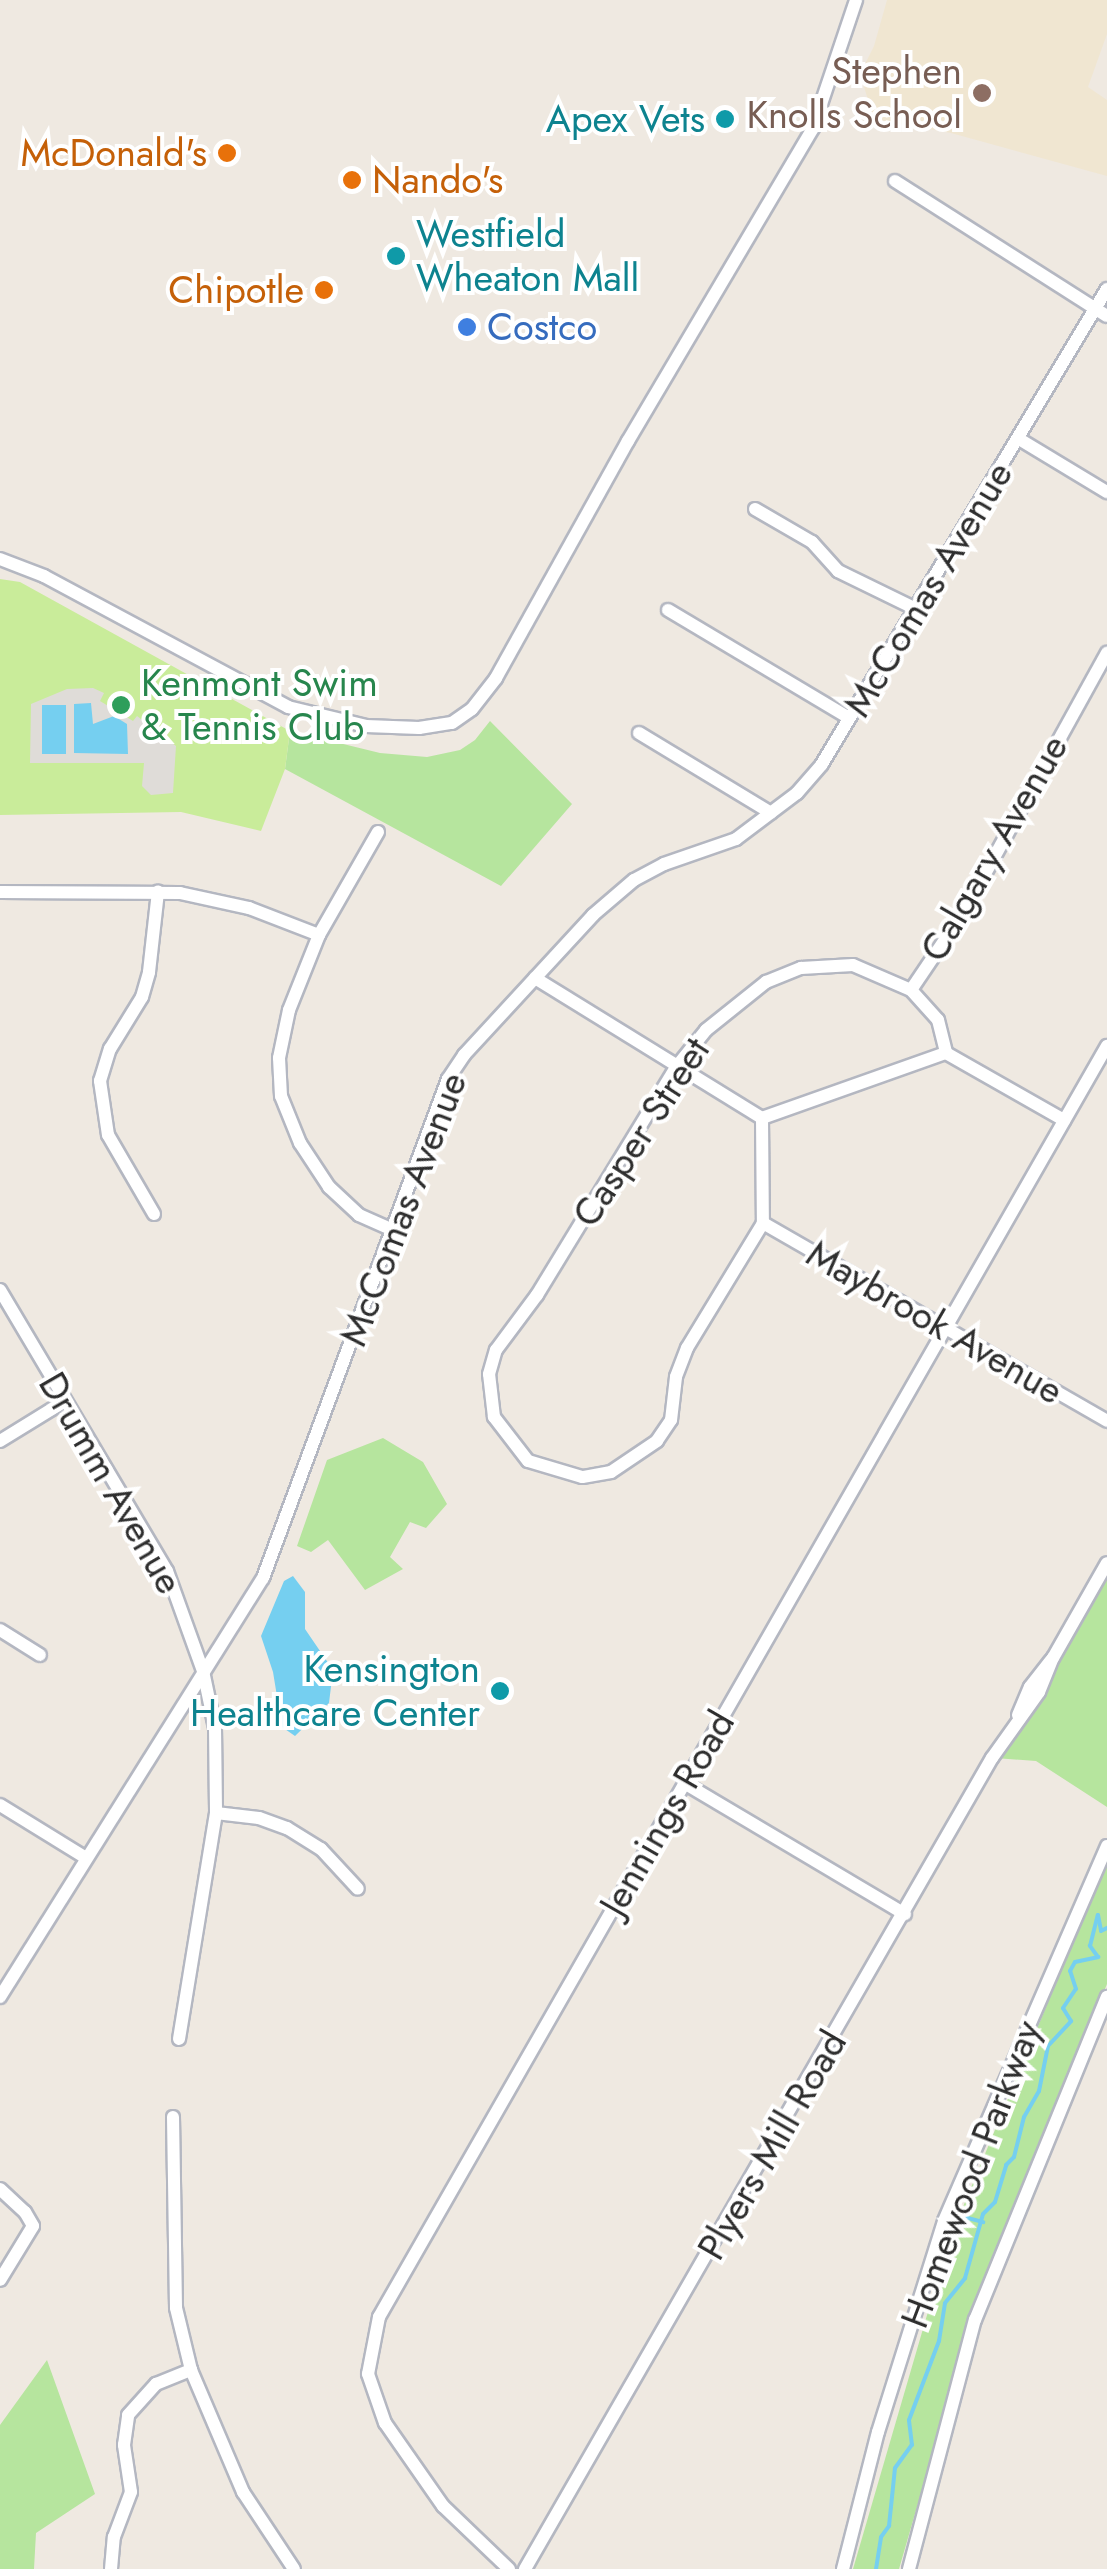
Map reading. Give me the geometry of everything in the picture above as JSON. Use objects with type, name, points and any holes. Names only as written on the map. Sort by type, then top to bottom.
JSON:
[{"type":"street","points":[[0,559],[44,576],[288,707],[366,726],[419,728],[452,723],[472,709],[496,678],[628,441],[813,128],[856,0]]},
{"type":"street","points":[[895,181],[1102,312]]},
{"type":"street","name":"McComas Avenue","points":[[2,1989],[263,1578],[281,1540],[390,1229],[448,1079],[593,914],[634,880],[736,838],[797,793],[822,764],[914,608],[1102,312],[1107,288]]},
{"type":"street","points":[[1019,439],[1107,492]]},
{"type":"street","points":[[755,509],[812,542],[838,571],[914,608]]},
{"type":"street","points":[[668,610],[849,718]]},
{"type":"street","name":"Calgary Avenue","points":[[910,990],[965,910],[1107,654]]},
{"type":"street","points":[[639,734],[771,814]]},
{"type":"street","points":[[378,832],[319,935],[289,1010],[279,1058],[281,1096],[300,1144],[328,1187],[359,1215],[390,1229]]},
{"type":"street","points":[[0,892],[158,892],[248,908],[319,935]]},
{"type":"street","points":[[154,1214],[108,1134],[100,1081],[110,1048],[142,997],[149,972],[158,892]]},
{"type":"street","name":"Casper Street","points":[[763,1223],[687,1348],[676,1377],[671,1420],[657,1441],[612,1472],[582,1477],[528,1461],[494,1417],[489,1374],[506,1330],[537,1295],[677,1066],[706,1030],[766,982],[800,968],[854,965],[910,990],[938,1020],[946,1054]]},
{"type":"street","points":[[535,978],[762,1118]]},
{"type":"street","name":"Jennings Road","points":[[509,2569],[442,2506],[410,2463],[373,2395],[370,2352],[380,2317],[1107,1046]]},
{"type":"street","points":[[762,1118],[946,1054],[1064,1120]]},
{"type":"street","points":[[762,1118],[763,1223]]},
{"type":"street","name":"Maybrook Avenue","points":[[763,1223],[1107,1422]]},
{"type":"street","name":"Drumm Avenue","points":[[0,1290],[167,1570],[204,1671],[215,1728],[216,1813],[179,2040]]},
{"type":"street","points":[[0,1441],[66,1402]]},
{"type":"street","name":"Plyers Mill Road","points":[[525,2569],[1017,1719],[1030,1686],[1053,1658],[1107,1563]]},
{"type":"street","points":[[0,1630],[40,1655]]},
{"type":"street","points":[[684,1783],[905,1914]]},
{"type":"street","points":[[0,1805],[86,1858]]},
{"type":"street","points":[[216,1813],[259,1818],[287,1828],[321,1850],[358,1888]]},
{"type":"street","name":"Homewood Parkway","points":[[843,2569],[878,2432],[944,2221],[1107,1846]]},
{"type":"street","name":"Homewood Parkway","points":[[908,2569],[974,2320],[1107,1997]]},
{"type":"street","points":[[173,2117],[176,2308],[191,2370],[243,2492],[294,2569]]},
{"type":"street","points":[[0,2189],[25,2212],[33,2226],[0,2280]]},
{"type":"street","points":[[111,2569],[114,2538],[131,2492],[124,2445],[128,2414],[156,2384],[191,2370]]},
{"type":"shaded area","name":"Stephen Knolls School","points":[[887,0],[1107,0],[1107,34],[1088,87],[1107,100],[1107,176],[951,133],[874,119],[860,74],[874,46]]},
{"type":"shaded area","points":[[93,688],[104,693],[100,701],[133,721],[137,716],[176,746],[173,793],[151,795],[142,786],[144,763],[30,763],[31,704],[67,689]]},
{"type":"green space","name":"Kenmont Swim & Tennis Club","points":[[0,579],[20,582],[290,731],[285,769],[261,831],[181,812],[0,815]]},
{"type":"green space","points":[[490,721],[572,804],[501,886],[285,769],[290,731],[380,753],[427,757],[460,750],[475,740]]},
{"type":"green space","points":[[383,1438],[423,1462],[447,1504],[426,1528],[410,1522],[390,1557],[403,1569],[365,1590],[328,1540],[311,1552],[297,1546],[327,1460]]},
{"type":"green space","points":[[1107,1563],[1107,1807],[1036,1761],[995,1758]]},
{"type":"green space","points":[[1107,1860],[1107,1984],[979,2293],[899,2569],[853,2569],[948,2243]]},
{"type":"green space","points":[[47,2360],[95,2494],[36,2533],[34,2569],[0,2569],[0,2425]]},
{"type":"water","points":[[91,703],[93,724],[114,716],[127,724],[128,754],[74,753],[74,704]]},
{"type":"water","points":[[42,705],[66,705],[66,754],[42,754]]},
{"type":"water","points":[[293,1576],[305,1592],[305,1629],[333,1670],[329,1703],[295,1736],[282,1727],[273,1672],[261,1636],[284,1581]]},
{"type":"waterway","points":[[876,2569],[881,2537],[889,2526],[895,2468],[912,2445],[909,2420],[939,2341],[945,2303],[965,2278],[983,2214],[995,2202],[1006,2165],[1014,2157],[1024,2117],[1039,2091],[1048,2046],[1071,2021],[1063,2008],[1076,1989],[1070,1971],[1075,1962],[1098,1957],[1090,1946],[1098,1915],[1101,1931],[1107,1928]]},
{"type":"waterway","points":[[964,2217],[983,2222]]},
{"type":"place","name":"Stephen Knolls School","points":[[982,93]]},
{"type":"place","name":"Apex Vets","points":[[725,119]]},
{"type":"place","name":"McDonald's","points":[[227,153]]},
{"type":"place","name":"Nando's","points":[[352,180]]},
{"type":"place","name":"Westfield Wheaton Mall","points":[[396,256]]},
{"type":"place","name":"Chipotle","points":[[324,290]]},
{"type":"place","name":"Costco","points":[[467,327]]},
{"type":"place","name":"Kenmont Swim & Tennis Club","points":[[121,705]]},
{"type":"place","name":"Kensington Healthcare Center","points":[[500,1691]]}]
